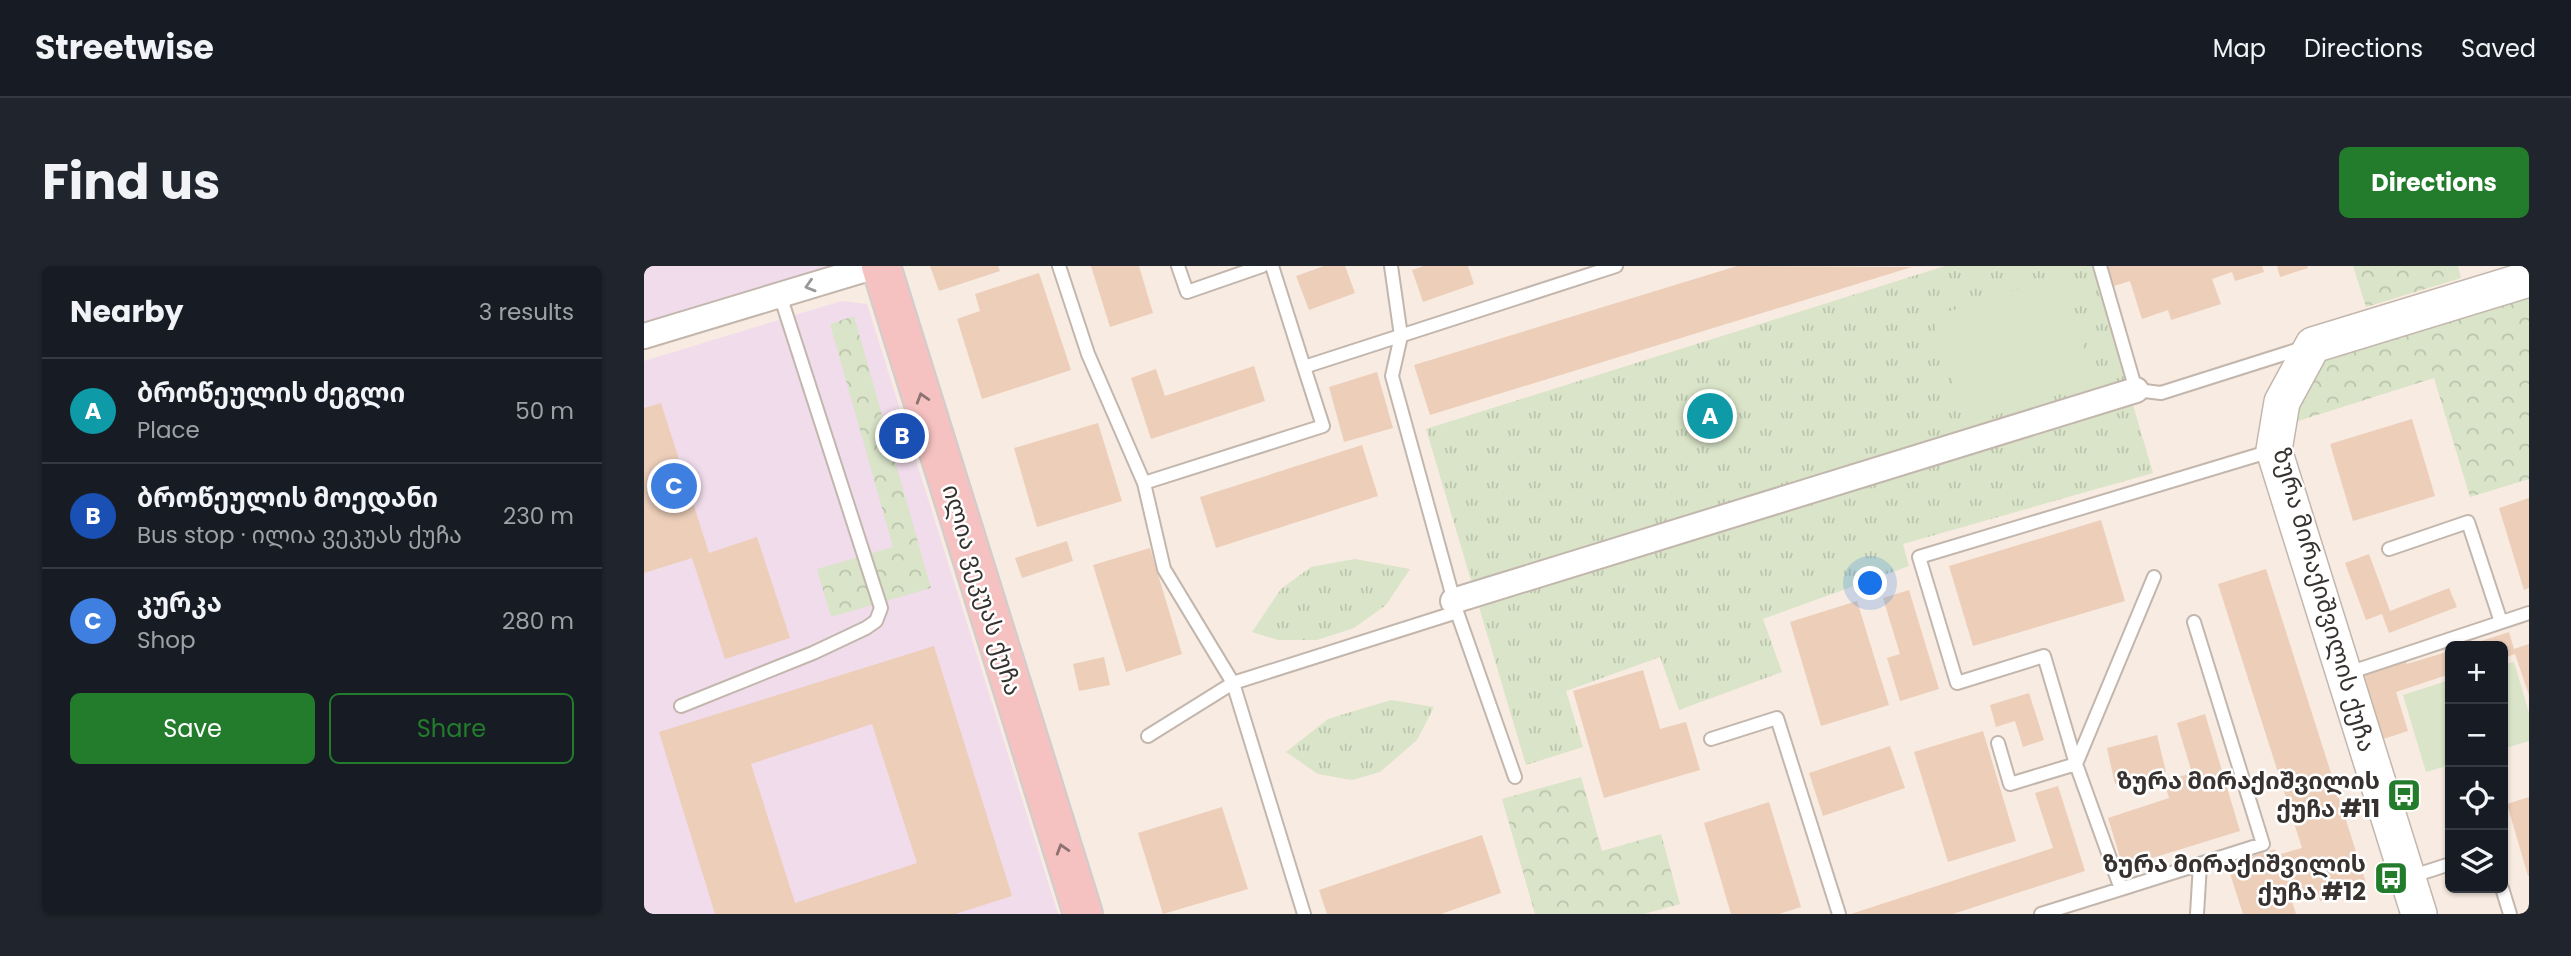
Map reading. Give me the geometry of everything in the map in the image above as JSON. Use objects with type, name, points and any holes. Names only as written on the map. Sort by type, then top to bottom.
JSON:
[{"type":"main road","name":"ილია ვეკუას ქუჩა","points":[[881,266],[1083,914]]},
{"type":"street","points":[[644,336],[876,266]]},
{"type":"street","points":[[2313,345],[2529,279]]},
{"type":"street","name":"ზურა მირაქიშვილის ქუჩა","points":[[2313,345],[2282,402],[2274,450],[2419,914]]},
{"type":"street","points":[[1455,607],[2136,390]]},
{"type":"lane","points":[[1059,266],[1087,354],[1144,483],[1164,569],[1233,683],[1304,914]]},
{"type":"lane","points":[[1178,266],[1187,292],[1262,266]]},
{"type":"lane","points":[[1144,483],[1323,426],[1272,266]]},
{"type":"lane","points":[[1391,266],[1401,336],[1392,376],[1455,607],[1515,777]]},
{"type":"lane","points":[[1304,367],[1616,266]]},
{"type":"lane","points":[[2100,266],[2136,390],[2161,393],[2313,345]]},
{"type":"lane","points":[[681,706],[813,653],[866,628],[876,621],[881,608],[780,295]]},
{"type":"lane","points":[[2121,889],[2076,764],[2044,656],[1957,682],[1919,557],[2274,450]]},
{"type":"lane","points":[[2389,549],[2468,522],[2501,622]]},
{"type":"lane","points":[[2076,764],[2154,577]]},
{"type":"lane","points":[[1148,736],[1233,683],[1455,607]]},
{"type":"lane","points":[[2344,675],[2529,613]]},
{"type":"lane","points":[[2041,914],[2263,844],[2194,622]]},
{"type":"lane","points":[[1711,739],[1777,718],[1839,914]]},
{"type":"lane","points":[[1998,743],[2010,784],[2076,764]]},
{"type":"lane","points":[[2197,914],[2200,864]]},
{"type":"lane","points":[[2407,878],[2445,866]]},
{"type":"lane","points":[[2504,893],[2510,914]]},
{"type":"shaded area","points":[[644,266],[835,266],[644,324]]},
{"type":"shaded area","points":[[841,301],[867,304],[1058,914],[644,914],[644,361]]},
{"type":"green space","points":[[1945,266],[2092,266],[2153,473],[1903,544],[1909,566],[1763,619],[1782,672],[1679,710],[1660,657],[1566,691],[1583,747],[1526,765],[1426,429]]},
{"type":"green space","points":[[2353,266],[2458,266],[2461,278],[2366,307]]},
{"type":"green space","points":[[2061,275],[2095,383],[1967,424],[1932,317]]},
{"type":"green space","points":[[2529,298],[2529,479],[2470,497],[2434,378],[2295,422],[2315,364]]},
{"type":"green space","points":[[854,316],[931,588],[831,617],[817,569],[893,547],[830,324]]},
{"type":"green space","points":[[1355,559],[1410,569],[1386,605],[1354,628],[1317,640],[1278,640],[1252,632],[1281,589],[1311,567]]},
{"type":"green space","points":[[2514,662],[2529,713],[2529,741],[2508,747],[2508,704],[2508,664]]},
{"type":"green space","points":[[2445,682],[2445,766],[2426,772],[2403,695]]},
{"type":"green space","points":[[1391,700],[1434,707],[1417,740],[1380,772],[1352,780],[1318,774],[1286,752],[1328,719]]},
{"type":"green space","points":[[1581,777],[1602,851],[1661,834],[1680,904],[1644,914],[1535,914],[1502,799]]},
{"type":"building","points":[[930,266],[998,266],[1000,271],[939,291]]},
{"type":"building","points":[[1091,266],[1139,266],[1153,313],[1110,327]]},
{"type":"building","points":[[1324,266],[1345,266],[1355,293],[1309,310],[1296,276]]},
{"type":"building","points":[[1424,266],[1468,266],[1474,284],[1423,302],[1412,270]]},
{"type":"building","points":[[1737,266],[1912,267],[1430,415],[1414,365]]},
{"type":"building","points":[[2107,266],[2262,266],[2264,272],[2235,281],[2232,272],[2212,279],[2221,304],[2171,320],[2168,310],[2142,319],[2130,281],[2114,286]]},
{"type":"building","points":[[2277,266],[2307,266],[2308,268],[2280,277]]},
{"type":"building","points":[[1039,273],[1071,370],[982,399],[957,319],[980,311],[975,294]]},
{"type":"building","points":[[1254,366],[1265,401],[1151,439],[1131,378],[1156,369],[1165,396]]},
{"type":"building","points":[[1377,372],[1393,428],[1344,442],[1329,387]]},
{"type":"building","points":[[661,403],[709,553],[757,537],[790,638],[725,659],[692,558],[644,573],[644,408]]},
{"type":"building","points":[[2412,419],[2435,496],[2353,521],[2330,444]]},
{"type":"building","points":[[1098,423],[1122,501],[1037,527],[1014,448]]},
{"type":"building","points":[[1362,445],[1378,496],[1216,548],[1200,497]]},
{"type":"building","points":[[2529,498],[2529,588],[2524,590],[2499,508]]},
{"type":"building","points":[[2101,520],[2125,601],[1973,646],[1949,566]]},
{"type":"building","points":[[1067,541],[1073,561],[1022,578],[1015,558]]},
{"type":"building","points":[[1150,548],[1182,654],[1126,672],[1093,565]]},
{"type":"building","points":[[2369,554],[2390,611],[2449,588],[2457,607],[2389,633],[2382,614],[2366,620],[2345,563]]},
{"type":"building","points":[[2266,569],[2367,886],[2320,901],[2317,890],[2291,898],[2296,914],[2243,914],[2227,864],[2275,849],[2277,855],[2302,848],[2218,584]]},
{"type":"building","points":[[1909,590],[1939,689],[1900,701],[1887,658],[1900,654],[1883,598]]},
{"type":"building","points":[[1857,601],[1889,705],[1821,726],[1790,622]]},
{"type":"building","points":[[2509,632],[2514,649],[2529,644],[2529,695],[2515,654],[2508,656],[2508,641],[2481,641]]},
{"type":"building","points":[[934,646],[1012,896],[955,914],[715,914],[659,732]],"holes":[[[872,724],[917,863],[795,903],[751,764]]]},
{"type":"building","points":[[2445,653],[2445,676],[2396,692],[2408,731],[2380,740],[2359,674],[2405,659],[2407,664]]},
{"type":"building","points":[[1104,657],[1110,685],[1079,691],[1073,664]]},
{"type":"building","points":[[1643,670],[1660,729],[1686,722],[1700,770],[1604,798],[1573,691]]},
{"type":"building","points":[[2029,693],[2044,740],[2023,747],[2015,721],[1996,727],[1990,705]]},
{"type":"building","points":[[2205,714],[2240,831],[2123,867],[2108,818],[2169,798],[2164,781],[2192,773],[2177,723]]},
{"type":"building","points":[[1983,731],[2016,841],[1948,862],[1914,752]]},
{"type":"building","points":[[2157,735],[2166,772],[2115,784],[2107,748]]},
{"type":"building","points":[[1890,746],[1905,788],[1823,816],[1809,773]]},
{"type":"building","points":[[2058,786],[2085,871],[1953,914],[1851,914],[2053,848],[2035,793]]},
{"type":"building","points":[[2529,797],[2529,876],[2508,807],[2508,804]]},
{"type":"building","points":[[1769,802],[1801,907],[1779,914],[1731,914],[1704,823]]},
{"type":"building","points":[[1222,807],[1248,889],[1163,914],[1138,833]]},
{"type":"building","points":[[1482,835],[1501,893],[1441,914],[1327,914],[1319,890]]},
{"type":"place","name":"ბროწეულის ძეგლი","points":[[1710,416]]},
{"type":"place","name":"ბროწეულის მოედანი","points":[[902,436]]},
{"type":"place","name":"კურკა","points":[[674,486]]},
{"type":"place","name":"ზურა მირაქიშვილის ქუჩა #11","points":[[2404,795]]},
{"type":"place","name":"ზურა მირაქიშვილის ქუჩა #12","points":[[2391,878]]}]
